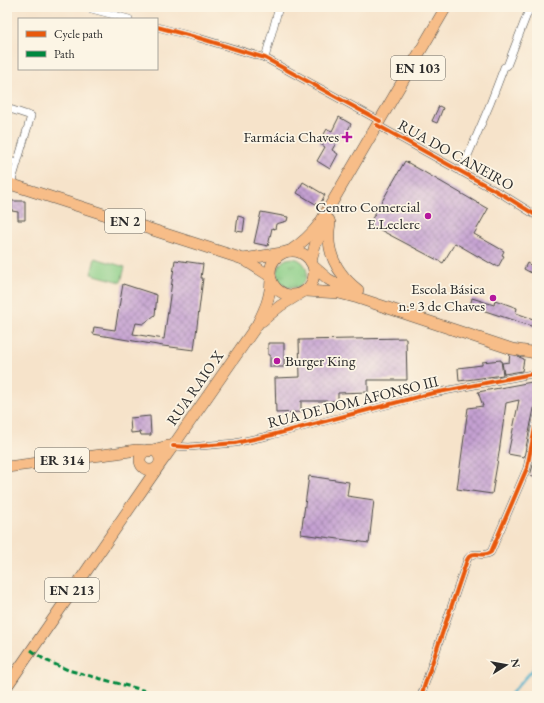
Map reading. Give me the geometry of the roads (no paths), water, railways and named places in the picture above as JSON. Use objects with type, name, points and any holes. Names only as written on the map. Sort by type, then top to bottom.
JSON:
[{"type":"main road","name":"EN 103","points":[[312,265],[315,245],[446,7]]},
{"type":"main road","name":"EN 103","points":[[286,252],[305,240],[316,227],[442,27],[450,7]]},
{"type":"main road","name":"EN 2","points":[[9,183],[242,259],[271,278],[274,286],[279,291],[291,296],[302,293],[339,293],[512,349],[534,353]]},
{"type":"main road","points":[[331,216],[328,235],[332,256],[341,273],[351,285],[360,292]]},
{"type":"main road","points":[[271,278],[273,263],[277,257],[286,252]]},
{"type":"main road","name":"EN 2","points":[[242,259],[286,252],[302,253],[307,257],[312,265],[340,286],[514,342],[534,353]]},
{"type":"main road","points":[[302,293],[310,286],[313,280],[314,274],[312,265]]},
{"type":"main road","name":"RUA RAIO X","points":[[158,467],[257,325],[269,299],[271,278]]},
{"type":"main road","name":"RUA RAIO X","points":[[257,325],[280,306],[302,293]]},
{"type":"main road","points":[[149,451],[173,446]]},
{"type":"main road","name":"ER 314","points":[[7,467],[136,450],[149,451]]},
{"type":"main road","points":[[141,465],[147,470],[158,467],[160,460],[159,456],[156,453],[149,451]]},
{"type":"main road","name":"EN 213","points":[[138,496],[141,481],[140,462],[144,453],[149,451]]},
{"type":"main road","name":"ER 314","points":[[117,453],[135,459],[141,465]]},
{"type":"main road","name":"EN 213","points":[[7,686],[158,467]]},
{"type":"street","points":[[84,7],[124,18]]},
{"type":"street","points":[[265,58],[279,7]]},
{"type":"street","points":[[461,172],[504,67],[507,66],[530,7]]},
{"type":"street","name":"RUA DO CANEIRO","points":[[158,27],[265,58],[505,196],[537,216]]},
{"type":"street","points":[[7,108],[31,116],[17,163],[9,183]]},
{"type":"street","points":[[7,160],[17,163]]},
{"type":"street","name":"RUA DE DOM AFONSO III","points":[[173,446],[189,447],[235,443],[429,394],[537,373]]},
{"type":"street","points":[[421,696],[467,560],[474,554],[485,555],[492,552],[527,468],[537,418]]},
{"type":"waterway","points":[[509,696],[533,669],[537,660]]},
{"type":"place","name":"Farmácia Chaves","points":[[347,137]]},
{"type":"place","name":"Centro Comercial E.Leclerc","points":[[428,216]]},
{"type":"place","name":"Escola Básica n.º 3 de Chaves","points":[[493,298]]},
{"type":"place","name":"Burger King","points":[[277,361]]}]
